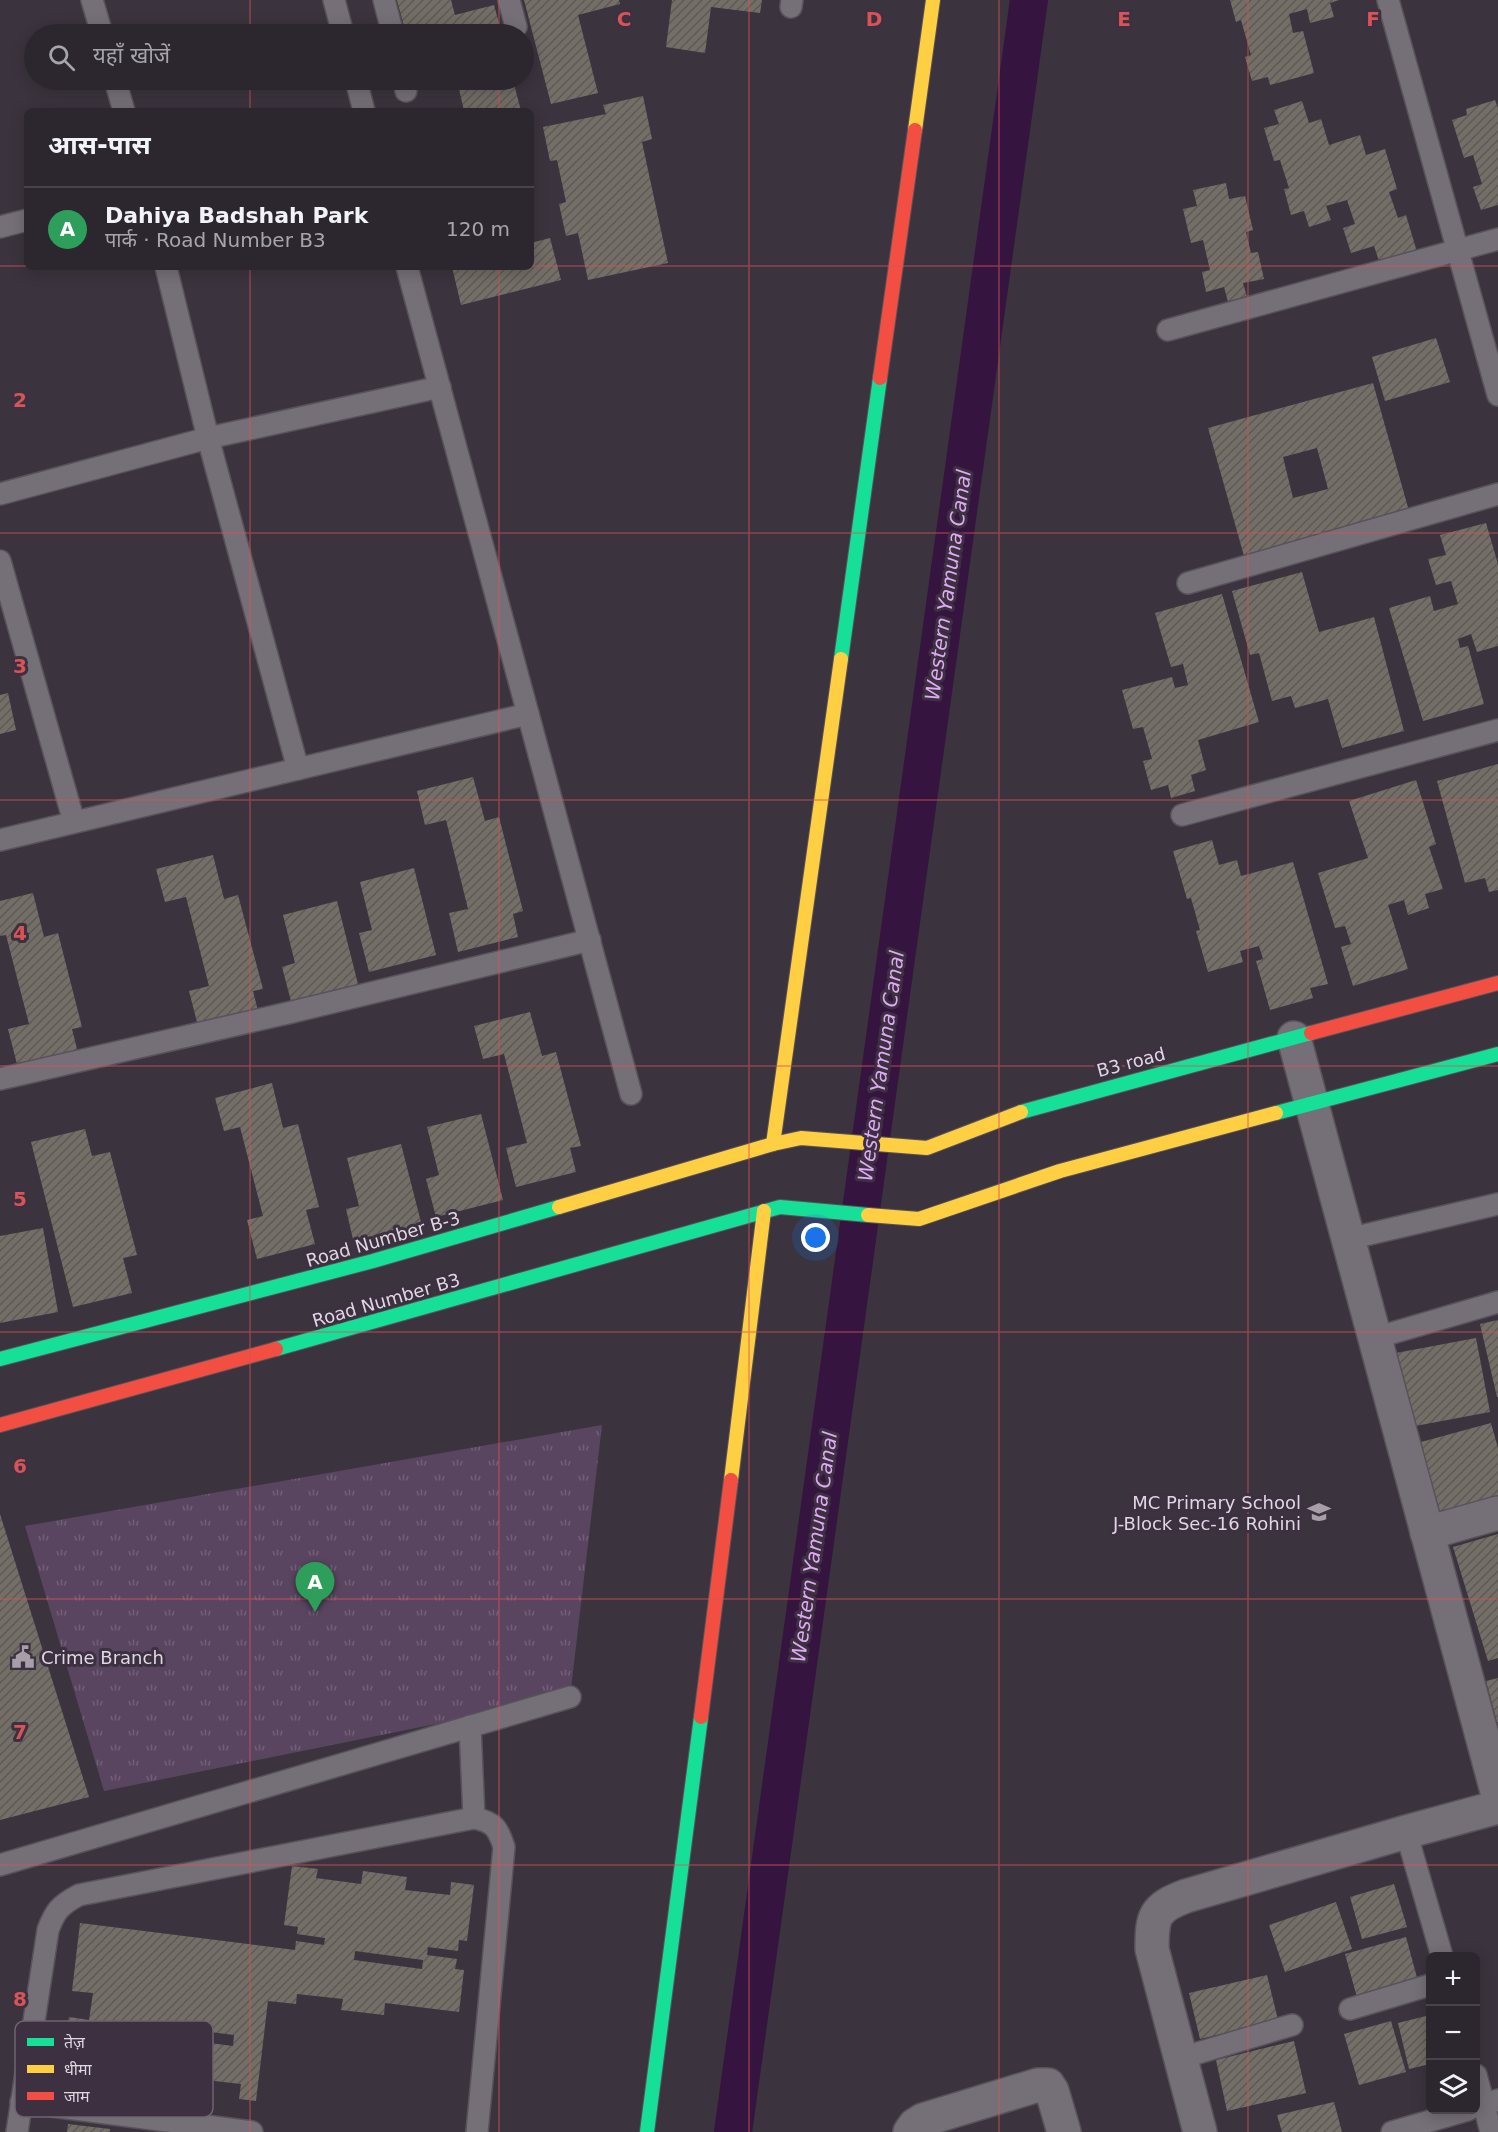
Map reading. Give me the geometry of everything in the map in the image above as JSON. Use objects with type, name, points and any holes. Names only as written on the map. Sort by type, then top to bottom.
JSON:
[{"type":"street","points":[[773,1144],[933,0]]},
{"type":"street","name":"B3 road","points":[[773,1144],[801,1138],[927,1148],[1033,1107],[1498,983]]},
{"type":"street","points":[[1294,1038],[1498,1795]]},
{"type":"street","points":[[1312,1104],[1498,1054]]},
{"type":"street","name":"Road Number B3","points":[[0,1425],[780,1207],[919,1219],[1060,1171],[1312,1104]]},
{"type":"street","name":"Road Number B-3","points":[[0,1359],[373,1261],[773,1144]]},
{"type":"street","points":[[647,2132],[764,1211]]},
{"type":"street","points":[[1427,1533],[1498,1513]]},
{"type":"street","points":[[1200,2132],[1152,1949],[1152,1930],[1157,1913],[1167,1903],[1186,1896],[1406,1832],[1498,1808]]},
{"type":"street","points":[[913,2131],[923,2120],[1038,2085],[1048,2085],[1052,2091],[1064,2132]]},
{"type":"lane","points":[[92,0],[99,24]]},
{"type":"lane","points":[[334,0],[340,24]]},
{"type":"lane","points":[[384,0],[390,24]]},
{"type":"lane","points":[[509,0],[515,24]]},
{"type":"lane","points":[[1388,0],[1498,394]]},
{"type":"lane","points":[[118,90],[123,108]]},
{"type":"lane","points":[[359,90],[363,108]]},
{"type":"lane","points":[[0,227],[24,221]]},
{"type":"lane","points":[[1168,330],[1498,239]]},
{"type":"lane","points":[[167,270],[208,438],[298,769]]},
{"type":"lane","points":[[408,270],[631,1094]]},
{"type":"lane","points":[[0,494],[208,438],[440,387]]},
{"type":"lane","points":[[1188,583],[1498,494]]},
{"type":"lane","points":[[0,561],[74,822]]},
{"type":"lane","points":[[0,840],[528,714]]},
{"type":"lane","points":[[1182,815],[1498,730]]},
{"type":"lane","points":[[0,1078],[288,1013],[590,940]]},
{"type":"lane","points":[[1348,1239],[1498,1204]]},
{"type":"lane","points":[[1374,1338],[1498,1302]]},
{"type":"lane","points":[[0,1865],[570,1697]]},
{"type":"lane","points":[[470,1726],[474,1818]]},
{"type":"lane","points":[[34,2021],[48,1930],[53,1915],[64,1903],[79,1895],[474,1818],[488,1821],[499,1832],[504,1848],[477,2132]]},
{"type":"lane","points":[[1406,1832],[1441,1952]]},
{"type":"lane","points":[[1350,2008],[1426,1986]]},
{"type":"lane","points":[[1181,2058],[1292,2025]]},
{"type":"lane","points":[[1392,2132],[1481,2105],[1491,2132]]},
{"type":"lane","points":[[16,2132],[18,2117]]},
{"type":"lane","points":[[136,2117],[252,2132]]},
{"type":"green space","points":[[602,1425],[570,1697],[104,1791],[25,1526]]},
{"type":"building","points":[[397,0],[451,0],[455,15],[494,5],[499,24],[403,24]]},
{"type":"building","points":[[524,0],[619,0],[620,4],[578,15],[598,93],[551,104],[534,39],[534,24],[530,24]]},
{"type":"building","points":[[672,0],[762,0],[760,13],[711,7],[705,53],[666,47]]},
{"type":"building","points":[[1230,0],[1339,0],[1330,3],[1334,17],[1310,23],[1307,9],[1289,14],[1293,33],[1303,31],[1314,73],[1270,85],[1268,77],[1252,81],[1245,57],[1251,55],[1241,20],[1236,22]]},
{"type":"building","points":[[459,90],[516,90],[520,108],[463,108]]},
{"type":"building","points":[[643,96],[652,139],[642,142],[668,263],[588,280],[578,233],[566,236],[559,204],[566,202],[557,160],[550,161],[543,127],[606,114],[603,105]]},
{"type":"building","points":[[1495,100],[1498,108],[1498,205],[1481,210],[1473,187],[1482,184],[1473,155],[1464,158],[1452,120],[1467,115],[1466,109]]},
{"type":"building","points":[[1302,101],[1309,123],[1321,119],[1329,145],[1360,135],[1366,155],[1385,149],[1397,189],[1389,192],[1398,218],[1406,215],[1417,252],[1380,264],[1374,246],[1351,253],[1343,228],[1355,224],[1347,200],[1326,206],[1331,220],[1309,227],[1304,211],[1291,215],[1284,189],[1289,188],[1280,160],[1274,161],[1264,128],[1279,124],[1274,110]]},
{"type":"building","points":[[1226,183],[1229,199],[1245,196],[1253,230],[1246,232],[1251,253],[1258,252],[1264,279],[1243,283],[1247,297],[1228,302],[1224,287],[1206,292],[1202,272],[1210,270],[1203,240],[1191,243],[1183,209],[1197,206],[1193,190]]},
{"type":"building","points":[[550,238],[561,280],[461,305],[453,270],[534,270],[534,242]]},
{"type":"building","points":[[1436,338],[1450,382],[1385,401],[1372,357]]},
{"type":"building","points":[[1373,383],[1409,511],[1244,556],[1208,428]],"holes":[[[1317,448],[1328,489],[1293,498],[1283,457]]]},
{"type":"building","points":[[1486,523],[1498,564],[1498,646],[1477,652],[1471,634],[1458,639],[1460,648],[1468,646],[1484,704],[1423,721],[1389,608],[1430,596],[1434,611],[1458,604],[1451,581],[1436,585],[1428,559],[1446,555],[1440,535]]},
{"type":"building","points":[[1302,572],[1319,632],[1374,617],[1404,731],[1342,748],[1328,699],[1295,708],[1291,696],[1272,701],[1259,653],[1250,655],[1232,591]]},
{"type":"building","points":[[1222,594],[1259,722],[1198,740],[1206,770],[1191,775],[1195,791],[1171,798],[1168,785],[1151,790],[1143,761],[1152,759],[1143,727],[1133,729],[1122,690],[1172,677],[1175,688],[1188,685],[1183,664],[1171,667],[1155,613]]},
{"type":"building","points":[[8,693],[16,730],[0,734],[0,695]]},
{"type":"building","points":[[1498,764],[1498,890],[1489,892],[1485,878],[1465,883],[1437,781]]},
{"type":"building","points":[[473,777],[485,821],[499,817],[523,911],[513,914],[518,937],[458,952],[449,913],[468,909],[446,820],[425,825],[417,791]]},
{"type":"building","points":[[1416,780],[1436,844],[1429,847],[1443,889],[1425,894],[1429,908],[1408,915],[1404,900],[1388,905],[1408,969],[1353,986],[1341,947],[1351,944],[1345,926],[1335,928],[1318,873],[1368,858],[1349,801]]},
{"type":"building","points":[[1212,840],[1219,865],[1237,860],[1241,876],[1293,862],[1328,984],[1310,988],[1313,998],[1270,1010],[1256,961],[1263,959],[1259,946],[1240,951],[1243,962],[1208,972],[1196,931],[1200,930],[1191,898],[1187,899],[1173,851]]},
{"type":"building","points":[[213,855],[224,899],[238,895],[263,989],[253,991],[259,1015],[199,1030],[189,991],[209,986],[186,897],[165,902],[156,869]]},
{"type":"building","points":[[414,868],[436,955],[369,972],[359,933],[372,930],[360,882]]},
{"type":"building","points":[[33,893],[44,937],[58,933],[82,1027],[72,1029],[78,1053],[18,1068],[8,1029],[29,1024],[6,935],[0,936],[0,901]]},
{"type":"building","points":[[337,901],[359,988],[292,1005],[282,967],[295,963],[283,915]]},
{"type":"building","points":[[530,1012],[542,1056],[556,1052],[581,1146],[570,1148],[576,1172],[516,1187],[506,1148],[527,1143],[504,1054],[483,1059],[474,1026]]},
{"type":"building","points":[[272,1083],[283,1128],[298,1124],[319,1207],[306,1210],[315,1244],[257,1259],[247,1220],[263,1216],[240,1127],[224,1131],[215,1098]]},
{"type":"building","points":[[481,1114],[503,1200],[436,1217],[426,1179],[439,1175],[427,1127]]},
{"type":"building","points":[[85,1129],[92,1156],[110,1152],[137,1255],[123,1258],[132,1293],[73,1307],[31,1142]]},
{"type":"building","points":[[401,1144],[423,1230],[355,1248],[346,1209],[359,1206],[347,1158]]},
{"type":"building","points":[[43,1228],[58,1312],[0,1323],[0,1236]]},
{"type":"building","points":[[1498,1320],[1498,1397],[1497,1397],[1480,1324]]},
{"type":"building","points":[[1476,1338],[1490,1412],[1410,1427],[1396,1353]]},
{"type":"building","points":[[1491,1423],[1498,1448],[1498,1501],[1440,1516],[1421,1442]]},
{"type":"building","name":"Crime Branch","points":[[0,1514],[89,1797],[0,1820]]},
{"type":"building","points":[[1498,1534],[1498,1658],[1488,1661],[1453,1547]]},
{"type":"building","points":[[1498,1678],[1498,1722],[1497,1722],[1486,1681]]},
{"type":"building","points":[[292,1866],[318,1869],[316,1878],[361,1884],[363,1871],[407,1877],[405,1890],[450,1895],[451,1882],[474,1885],[467,1941],[459,1940],[458,1951],[428,1947],[427,1955],[457,1959],[455,1969],[464,1970],[459,2012],[385,2003],[384,2015],[341,2010],[343,1999],[297,1994],[296,2004],[268,2001],[256,2101],[239,2099],[241,2084],[213,2081],[213,2043],[233,2046],[234,2035],[213,2032],[213,2021],[68,2021],[69,2017],[89,2020],[93,1993],[72,1991],[80,1923],[295,1950],[296,1941],[324,1945],[325,1938],[297,1934],[298,1927],[284,1925]],"holes":[[[355,1951],[423,1960],[422,1969],[354,1960]]]},
{"type":"building","points":[[1394,1884],[1407,1927],[1362,1939],[1350,1897]]},
{"type":"building","points":[[1336,1902],[1352,1949],[1285,1972],[1269,1925]]},
{"type":"building","points":[[1406,1937],[1419,1985],[1358,2001],[1345,1954]]},
{"type":"building","points":[[1267,1975],[1278,2020],[1200,2039],[1189,1993]]},
{"type":"building","points":[[1426,2016],[1426,2065],[1409,2069],[1398,2023]]},
{"type":"building","points":[[1391,2021],[1406,2072],[1359,2085],[1344,2034]]},
{"type":"building","points":[[1294,2041],[1306,2093],[1227,2111],[1216,2060]]},
{"type":"building","points":[[1334,2102],[1342,2132],[1282,2132],[1277,2115]]},
{"type":"building","points":[[68,2124],[110,2129],[110,2132],[67,2132]]},
{"type":"waterway","name":"Western Yamuna Canal","points":[[733,2132],[1029,0]]},
{"type":"traffic: fast","points":[[841,659],[880,378]]},
{"type":"traffic: fast","points":[[1021,1112],[1311,1033]]},
{"type":"traffic: fast","points":[[1276,1113],[1498,1054]]},
{"type":"traffic: fast","points":[[0,1359],[373,1261],[559,1207]]},
{"type":"traffic: fast","points":[[276,1349],[780,1207],[868,1215]]},
{"type":"traffic: fast","points":[[647,2132],[701,1717]]},
{"type":"traffic: slow","points":[[915,130],[933,0]]},
{"type":"traffic: slow","points":[[773,1144],[841,659]]},
{"type":"traffic: slow","points":[[559,1207],[773,1144],[801,1138],[927,1148],[1021,1112]]},
{"type":"traffic: slow","points":[[868,1215],[919,1219],[1060,1171],[1276,1113]]},
{"type":"traffic: slow","points":[[731,1480],[764,1211]]},
{"type":"traffic: jam","points":[[880,378],[915,130]]},
{"type":"traffic: jam","points":[[1311,1033],[1498,983]]},
{"type":"traffic: jam","points":[[0,1425],[276,1349]]},
{"type":"traffic: jam","points":[[701,1717],[731,1480]]},
{"type":"place","name":"MC Primary School J-Block Sec-16 Rohini","points":[[1319,1512]]},
{"type":"place","name":"Dahiya Badshah Park","points":[[315,1612]]},
{"type":"place","name":"Crime Branch","points":[[23,1657]]}]
